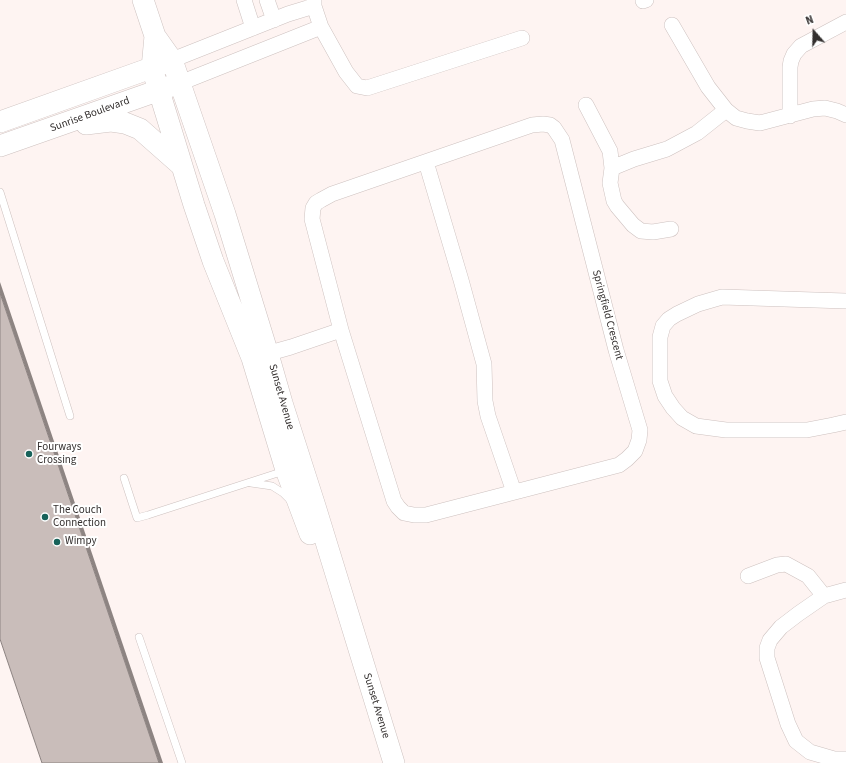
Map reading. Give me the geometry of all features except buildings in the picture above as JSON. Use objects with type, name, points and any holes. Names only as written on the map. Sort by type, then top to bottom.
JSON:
[{"type":"street","name":"Sunset Avenue","points":[[143,0],[155,36],[172,60],[225,214],[260,356],[293,467],[394,763]]},
{"type":"street","points":[[244,0],[252,28]]},
{"type":"street","points":[[267,0],[274,20]]},
{"type":"street","points":[[0,122],[152,68],[314,3],[321,27],[346,72],[357,86],[367,88],[522,38]]},
{"type":"street","points":[[790,116],[790,67],[794,54],[801,46],[846,22]]},
{"type":"street","points":[[672,25],[708,87],[726,110],[736,118],[760,123],[813,109],[825,108],[846,115]]},
{"type":"street","points":[[180,83],[321,27]]},
{"type":"street","name":"Sunset Avenue","points":[[155,36],[152,68],[194,205],[211,254],[260,356]]},
{"type":"street","name":"Sunrise Boulevard","points":[[0,146],[180,83]]},
{"type":"street","points":[[586,105],[610,151],[612,168],[610,183],[614,201],[633,225],[641,231],[653,232],[670,229]]},
{"type":"street","points":[[612,168],[667,148],[697,133],[726,110]]},
{"type":"street","points":[[41,132],[111,120],[125,123],[140,130],[182,166]]},
{"type":"street","name":"Springfield Crescent","points":[[532,125],[550,125],[554,128],[562,140],[616,350],[640,430],[639,440],[634,451],[627,459],[618,465],[426,515],[404,513],[394,501],[341,330],[312,219],[313,208],[316,203],[332,194],[426,162],[532,125]]},
{"type":"street","points":[[426,162],[484,364],[484,401],[488,416],[514,492]]},
{"type":"street","points":[[846,301],[722,297],[698,304],[676,314],[663,326],[660,337],[660,381],[665,396],[672,408],[682,418],[696,426],[726,430],[807,430],[846,422]]},
{"type":"street","points":[[260,356],[341,330]]},
{"type":"street","name":"Sunset Avenue","points":[[293,467],[302,513],[320,562],[383,763]]},
{"type":"street","points":[[748,576],[777,565],[786,564],[808,576],[824,596]]},
{"type":"street","points":[[846,590],[824,596],[798,614],[781,627],[770,640],[767,648],[767,658],[788,724],[796,741],[810,752],[834,759],[846,759]]},
{"type":"lane","points":[[0,192],[70,416]]},
{"type":"lane","points":[[124,478],[137,518],[293,467]]},
{"type":"lane","points":[[248,482],[272,486],[283,493],[302,513]]},
{"type":"lane","points":[[139,637],[182,763]]},
{"type":"place","name":"Fourways Crossing","points":[[29,454]]},
{"type":"place","name":"The Couch Connection","points":[[45,517]]},
{"type":"place","name":"Wimpy","points":[[57,542]]}]
